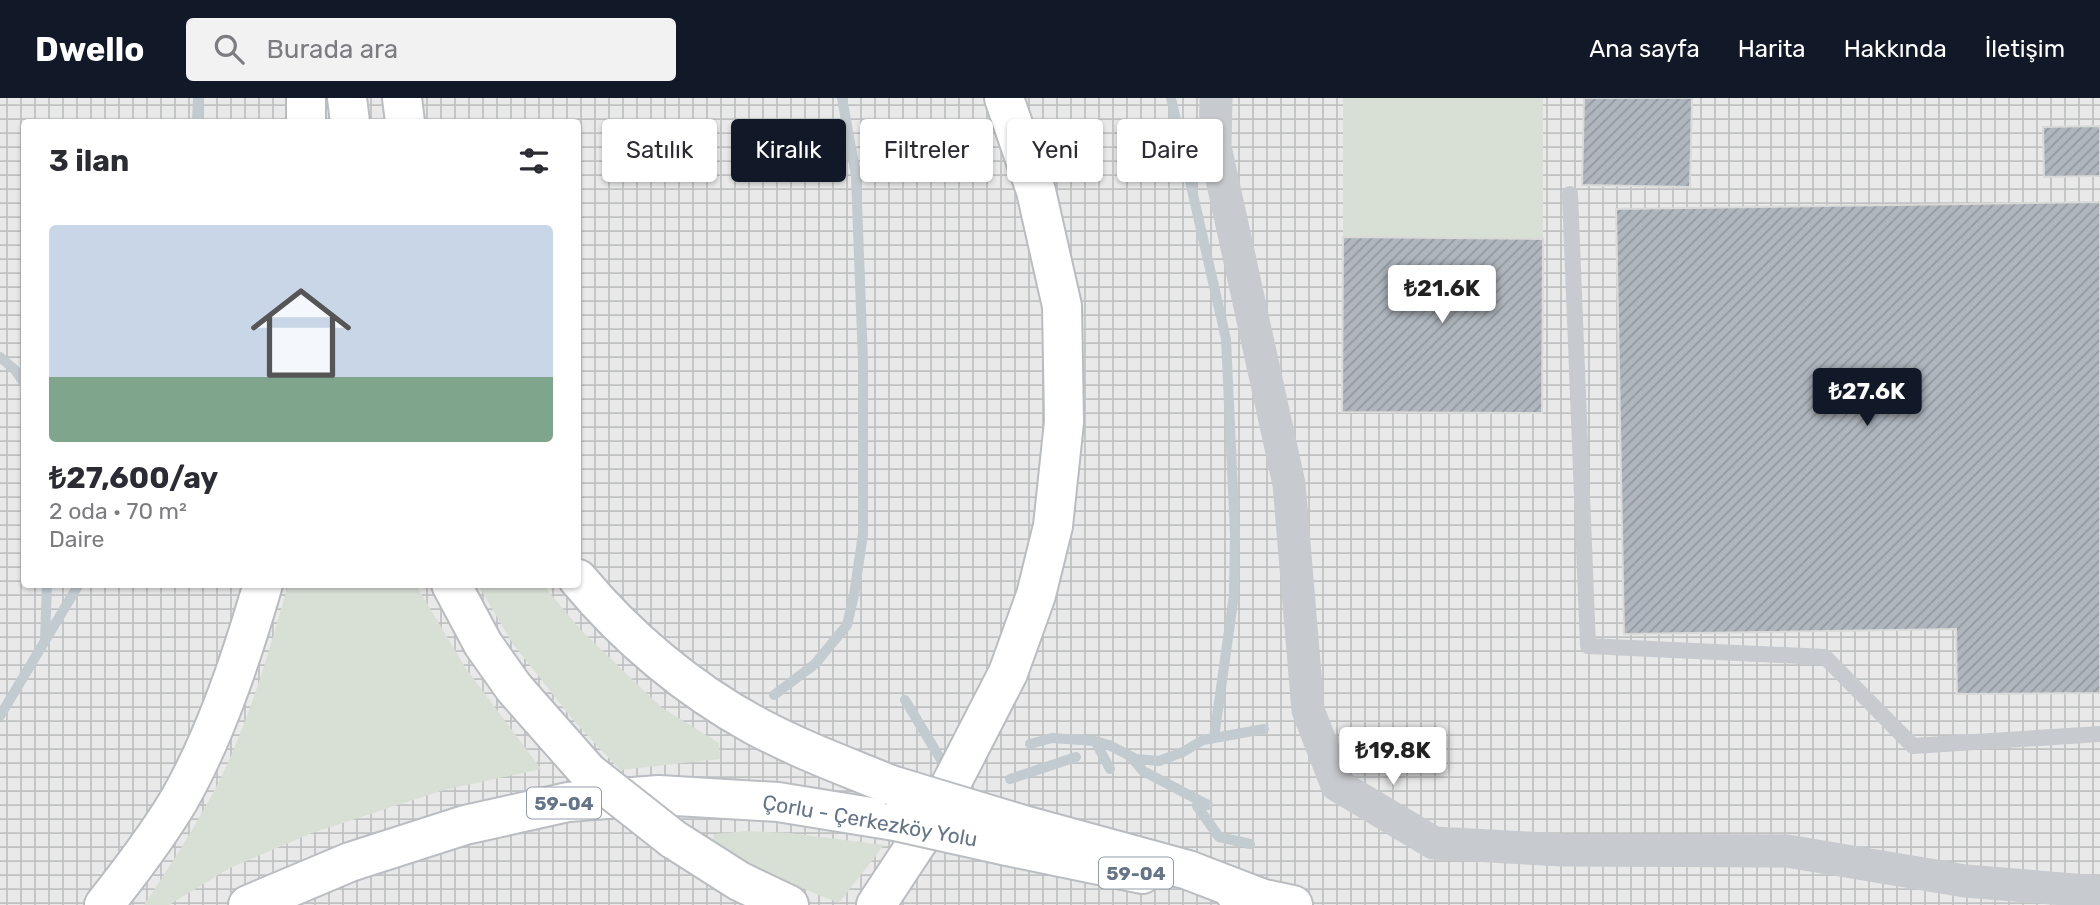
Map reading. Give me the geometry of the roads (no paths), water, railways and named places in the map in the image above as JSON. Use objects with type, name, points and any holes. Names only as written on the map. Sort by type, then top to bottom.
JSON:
[{"type":"main road","points":[[306,98],[306,119]]},
{"type":"main road","points":[[347,98],[350,119]]},
{"type":"main road","points":[[402,98],[405,119]]},
{"type":"main road","points":[[876,905],[934,817],[1008,673],[1036,594],[1053,526],[1064,422],[1062,306],[1036,191],[1004,98]]},
{"type":"main road","points":[[581,583],[607,615],[689,683],[754,725],[893,803],[1013,835],[1188,870],[1279,902]]},
{"type":"main road","points":[[104,905],[146,851],[180,799],[238,665],[262,588]]},
{"type":"main road","points":[[453,588],[483,644],[514,688],[588,772],[673,839],[739,881],[789,905]]},
{"type":"main road","name":"Çorlu - Çerkezköy Yolu","points":[[248,905],[350,862],[465,825],[568,802],[659,795],[778,802],[893,803]]},
{"type":"street","points":[[1216,98],[1215,148],[1289,484],[1308,710],[1336,785],[1434,843],[1563,850],[1787,850],[1965,881],[2100,892]]},
{"type":"lane","points":[[1570,194],[1588,646],[1825,657],[1913,746],[2100,734]]},
{"type":"waterway","points":[[197,119],[198,98]]},
{"type":"waterway","points":[[774,695],[815,664],[847,625],[863,534],[863,362],[856,175],[842,98]]},
{"type":"waterway","points":[[1171,98],[1226,339],[1235,534],[1234,595],[1214,738]]},
{"type":"waterway","points":[[0,357],[21,379]]},
{"type":"waterway","points":[[45,640],[47,588]]},
{"type":"waterway","points":[[0,716],[77,588]]},
{"type":"waterway","points":[[905,700],[943,763]]},
{"type":"waterway","points":[[1095,741],[1136,759],[1159,761],[1183,752],[1203,740],[1264,729]]},
{"type":"waterway","points":[[1030,744],[1052,738],[1095,741],[1110,769]]},
{"type":"waterway","points":[[1010,779],[1076,757]]},
{"type":"waterway","points":[[1132,758],[1143,771],[1208,805]]},
{"type":"waterway","points":[[1197,799],[1197,806],[1219,837],[1250,844]]}]
